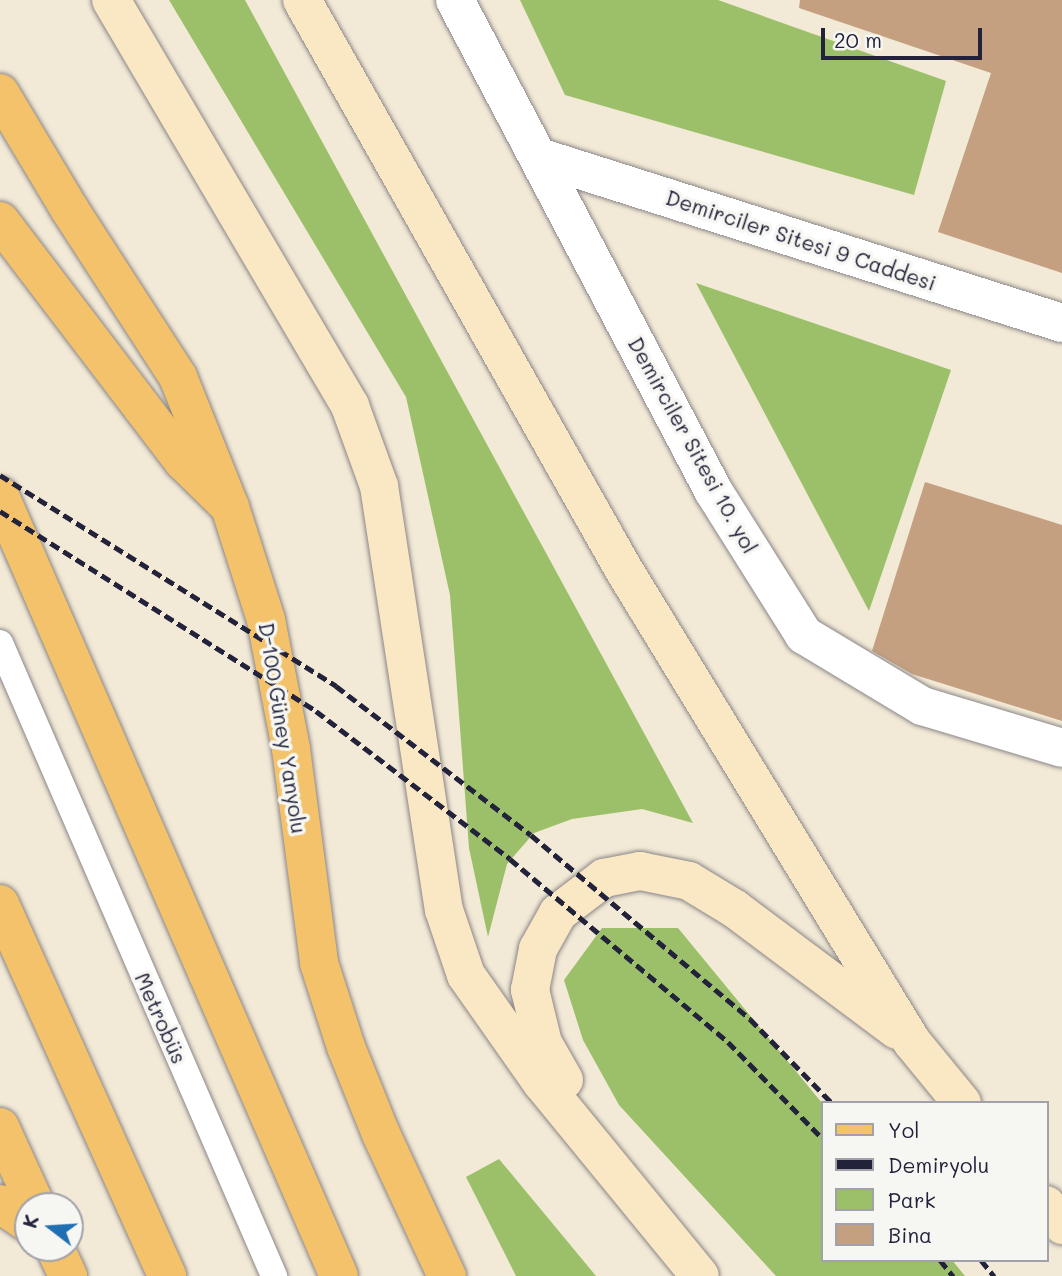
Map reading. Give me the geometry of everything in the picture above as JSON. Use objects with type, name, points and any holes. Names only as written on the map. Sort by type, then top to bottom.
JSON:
[{"type":"main road","points":[[111,0],[350,407],[379,486],[444,910],[466,975],[542,1083],[616,1170],[700,1276]]},
{"type":"main road","points":[[302,0],[624,570],[912,1042],[960,1101]]},
{"type":"main road","name":"D-100 Güney Yanyolu","points":[[0,93],[70,211],[178,377],[230,507],[266,620],[291,749],[319,963],[346,1046],[381,1134],[447,1276]]},
{"type":"main road","points":[[0,221],[183,461],[230,507]]},
{"type":"main road","points":[[0,496],[339,1276]]},
{"type":"main road","points":[[616,1170],[543,1043],[530,990],[538,948],[558,913],[604,878],[640,871],[689,881],[735,909],[912,1042]]},
{"type":"main road","points":[[0,904],[167,1276]]},
{"type":"main road","points":[[0,1128],[30,1192]]},
{"type":"main road","points":[[1048,1208],[1062,1225]]},
{"type":"street","name":"Demirciler Sitesi 10. yol","points":[[455,0],[714,492],[804,635],[922,706],[1062,748]]},
{"type":"street","name":"Demirciler Sitesi 9 Caddesi","points":[[539,157],[1062,323]]},
{"type":"lane","points":[[0,643],[49,760]]},
{"type":"lane","points":[[0,661],[49,760]]},
{"type":"lane","name":"Metrobüs","points":[[49,760],[274,1276]]},
{"type":"green space","points":[[169,0],[245,0],[693,823],[642,809],[572,819],[534,833],[507,864],[488,937],[469,848],[450,595],[406,397]]},
{"type":"green space","points":[[520,0],[718,0],[946,81],[914,195],[565,95]]},
{"type":"green space","points":[[696,283],[951,370],[869,611]]},
{"type":"green space","points":[[602,928],[678,928],[820,1101],[820,1262],[954,1262],[965,1276],[776,1276],[619,1105],[583,1040],[564,980]]},
{"type":"green space","points":[[499,1159],[596,1276],[516,1276],[466,1177]]},
{"type":"building","points":[[800,0],[1062,0],[1062,273],[938,232],[991,73],[799,8]]},
{"type":"building","points":[[925,482],[1062,525],[1062,721],[912,674],[872,651]]},
{"type":"railway","points":[[0,475],[336,686],[531,835],[750,1019],[830,1101]]},
{"type":"railway","points":[[0,511],[316,711],[510,859],[728,1042],[820,1136]]},
{"type":"railway","points":[[942,1262],[953,1276]]},
{"type":"railway","points":[[983,1262],[994,1276]]}]
